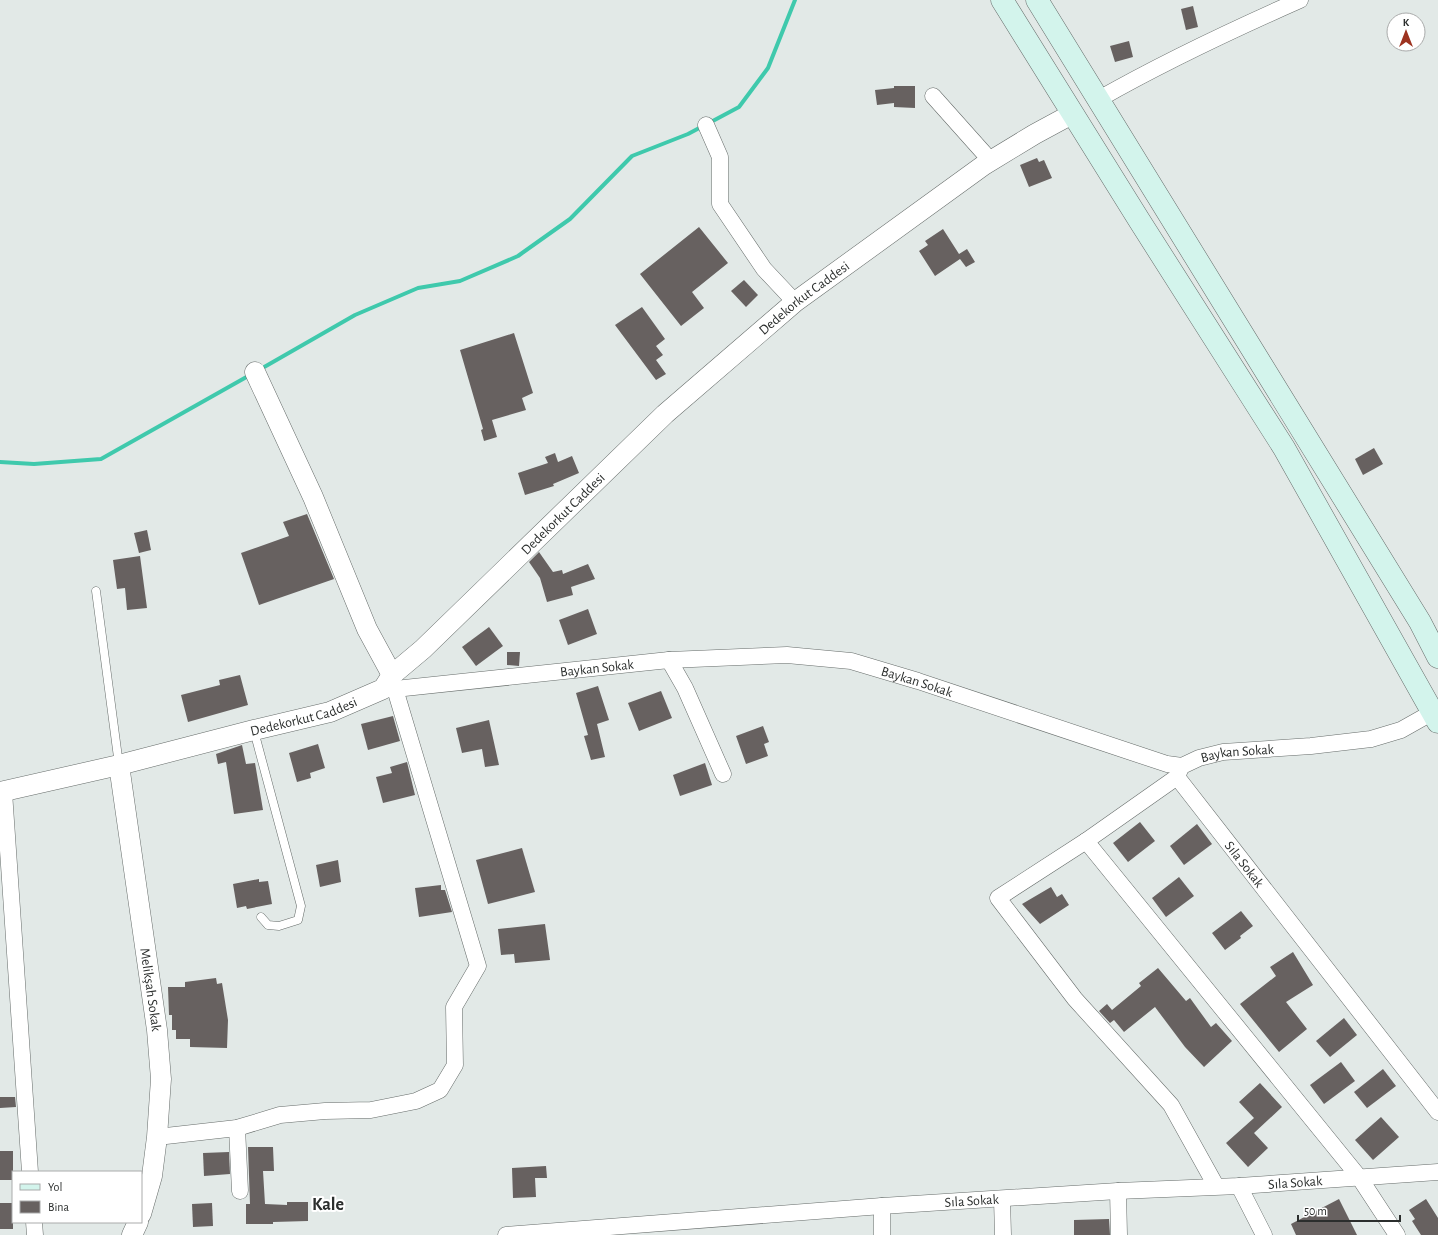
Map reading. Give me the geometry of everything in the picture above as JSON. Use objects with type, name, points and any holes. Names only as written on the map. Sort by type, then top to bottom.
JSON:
[{"type":"main road","points":[[1002,0],[1072,114],[1284,448],[1436,717]]},
{"type":"main road","points":[[1037,0],[1415,615],[1438,657]]},
{"type":"street","points":[[1099,99],[1145,73],[1222,35],[1300,0]]},
{"type":"street","points":[[933,96],[991,161]]},
{"type":"street","name":"Dedekorkut Caddesi","points":[[2,792],[118,765],[330,712],[390,684],[423,648],[665,414],[795,302],[991,161],[1035,134],[1072,114]]},
{"type":"street","points":[[706,125],[720,157],[720,204],[764,269],[795,302]]},
{"type":"street","points":[[157,1137],[237,1128],[280,1115],[325,1111],[371,1110],[416,1101],[440,1090],[455,1065],[454,1007],[478,966],[390,684],[313,497],[255,372]]},
{"type":"street","name":"Baykan Sokak","points":[[390,684],[669,660],[786,655],[851,661],[918,681],[1167,764],[1179,771],[1199,758],[1223,752],[1311,746],[1372,739],[1436,717]]},
{"type":"street","points":[[669,660],[685,688],[723,774]]},
{"type":"street","name":"Melikşah Sokak","points":[[118,765],[157,1030],[160,1079],[157,1137],[152,1176],[142,1211]]},
{"type":"street","points":[[1179,771],[1086,841],[998,898],[1075,998],[1171,1105],[1216,1186]]},
{"type":"street","name":"Sıla Sokak","points":[[1179,771],[1438,1112]]},
{"type":"street","points":[[2,792],[30,1171]]},
{"type":"street","points":[[1086,841],[1360,1177],[1397,1235]]},
{"type":"street","points":[[237,1128],[240,1190]]},
{"type":"street","name":"Sıla Sokak","points":[[506,1235],[659,1229],[882,1206],[1118,1191],[1239,1186],[1438,1172]]},
{"type":"street","points":[[1239,1186],[1264,1235]]},
{"type":"street","points":[[1118,1191],[1119,1235]]},
{"type":"street","points":[[1002,1199],[1003,1235]]},
{"type":"street","points":[[882,1206],[882,1235]]},
{"type":"street","points":[[34,1223],[35,1235]]},
{"type":"street","points":[[132,1235],[138,1223]]},
{"type":"lane","points":[[96,591],[118,765]]},
{"type":"lane","points":[[254,730],[301,906],[298,920],[279,926],[268,925],[261,917]]},
{"type":"building","points":[[1193,6],[1198,27],[1186,30],[1181,9]]},
{"type":"building","points":[[1129,41],[1133,57],[1115,62],[1110,46]]},
{"type":"building","points":[[894,86],[915,86],[915,108],[894,107],[894,103],[877,105],[875,90],[894,88]]},
{"type":"building","points":[[1037,158],[1039,162],[1044,160],[1052,178],[1029,187],[1020,165]]},
{"type":"building","points":[[699,227],[728,263],[692,292],[704,308],[681,326],[640,274]]},
{"type":"building","points":[[943,229],[959,254],[967,249],[975,262],[966,267],[960,259],[935,276],[919,251],[928,245],[925,241]]},
{"type":"building","points":[[744,280],[758,295],[746,307],[731,291]]},
{"type":"building","points":[[642,307],[665,339],[656,346],[663,355],[656,360],[666,374],[656,380],[615,325]]},
{"type":"building","points":[[514,333],[533,393],[522,398],[526,410],[492,420],[497,437],[484,441],[481,430],[483,429],[460,350]]},
{"type":"building","points":[[1374,448],[1383,464],[1363,475],[1355,459]]},
{"type":"building","points":[[555,453],[558,462],[572,456],[579,473],[553,484],[554,486],[525,495],[518,473],[548,463],[545,457]]},
{"type":"building","points":[[307,514],[334,579],[259,605],[241,553],[289,536],[283,522]]},
{"type":"building","points":[[147,530],[151,550],[139,553],[134,533]]},
{"type":"building","points":[[539,552],[553,572],[562,570],[563,574],[588,564],[595,579],[571,587],[573,595],[547,602],[540,578],[529,562]]},
{"type":"building","points":[[140,556],[147,608],[127,610],[125,588],[117,589],[113,560]]},
{"type":"building","points":[[588,609],[597,634],[568,645],[559,620]]},
{"type":"building","points":[[489,627],[503,646],[476,666],[462,647]]},
{"type":"building","points":[[507,652],[520,652],[519,666],[507,665]]},
{"type":"building","points":[[240,675],[248,705],[188,722],[181,695],[220,685],[219,680]]},
{"type":"building","points":[[598,686],[609,720],[597,724],[605,757],[591,760],[584,736],[588,735],[576,693]]},
{"type":"building","points":[[661,691],[672,718],[639,731],[628,703]]},
{"type":"building","points":[[393,716],[400,741],[368,750],[361,724]]},
{"type":"building","points":[[489,720],[499,765],[485,767],[482,749],[462,753],[456,728]]},
{"type":"building","points":[[763,726],[769,742],[764,744],[768,756],[746,764],[736,736]]},
{"type":"building","points":[[318,744],[325,768],[310,773],[311,778],[297,782],[289,753]]},
{"type":"building","points":[[242,745],[246,764],[255,763],[263,810],[234,814],[226,762],[218,764],[216,754]]},
{"type":"building","points":[[407,762],[415,795],[383,803],[376,777],[392,773],[390,767]]},
{"type":"building","points":[[705,763],[712,785],[680,796],[673,775]]},
{"type":"building","points":[[1140,822],[1155,841],[1128,862],[1113,843]]},
{"type":"building","points":[[1197,824],[1212,844],[1184,865],[1170,846]]},
{"type":"building","points":[[522,848],[535,892],[488,904],[476,860]]},
{"type":"building","points":[[338,860],[341,882],[320,887],[316,865]]},
{"type":"building","points":[[1179,877],[1194,896],[1166,917],[1152,898]]},
{"type":"building","points":[[259,879],[259,882],[268,881],[272,904],[247,909],[246,906],[237,908],[233,884]]},
{"type":"building","points":[[441,885],[441,890],[445,890],[452,912],[419,917],[415,888]]},
{"type":"building","points":[[1051,887],[1057,897],[1062,894],[1069,905],[1040,924],[1022,904]]},
{"type":"building","points":[[1241,911],[1253,926],[1240,936],[1241,938],[1225,950],[1212,933]]},
{"type":"building","points":[[545,924],[550,960],[515,963],[514,954],[501,955],[498,929]]},
{"type":"building","points":[[1293,952],[1313,985],[1286,1002],[1307,1029],[1279,1052],[1240,1004],[1276,976],[1270,967]]},
{"type":"building","points":[[1158,968],[1186,1001],[1190,998],[1211,1027],[1216,1023],[1232,1041],[1204,1067],[1185,1047],[1155,1007],[1124,1032],[1114,1020],[1110,1023],[1099,1011],[1107,1004],[1112,1010],[1141,986],[1139,983]]},
{"type":"building","points":[[216,978],[217,984],[222,983],[228,1020],[227,1048],[190,1047],[190,1039],[176,1039],[176,1030],[172,1030],[172,1015],[169,1015],[168,987],[185,987],[185,982]]},
{"type":"building","points":[[1344,1018],[1357,1035],[1330,1057],[1316,1041]]},
{"type":"building","points":[[1341,1062],[1355,1081],[1324,1104],[1310,1085]]},
{"type":"building","points":[[1383,1069],[1396,1086],[1367,1108],[1354,1092]]},
{"type":"building","points":[[1260,1083],[1282,1107],[1254,1133],[1268,1148],[1248,1167],[1226,1143],[1254,1118],[1239,1102]]},
{"type":"building","points":[[0,1097],[15,1097],[16,1107],[0,1108]]},
{"type":"building","points":[[1381,1117],[1399,1137],[1373,1160],[1355,1140]]},
{"type":"building","points":[[248,1147],[273,1147],[274,1171],[263,1171],[265,1204],[287,1205],[287,1202],[308,1202],[308,1221],[273,1222],[273,1224],[246,1224],[246,1204],[250,1204]]},
{"type":"building","points":[[0,1151],[13,1151],[12,1180],[0,1180]]},
{"type":"building","points":[[229,1152],[230,1174],[204,1176],[203,1153]]},
{"type":"building","points":[[546,1166],[547,1178],[535,1178],[536,1197],[513,1198],[512,1168]]},
{"type":"building","points":[[1339,1199],[1357,1235],[1296,1235],[1291,1224]]},
{"type":"building","points":[[1426,1199],[1438,1218],[1438,1235],[1421,1235],[1412,1221],[1415,1219],[1409,1210]]},
{"type":"building","points":[[0,1203],[12,1203],[13,1229],[0,1229]]},
{"type":"building","points":[[212,1203],[213,1226],[193,1227],[192,1204]]},
{"type":"building","points":[[1109,1219],[1110,1235],[1074,1235],[1074,1220]]},
{"type":"waterway","points":[[709,123],[739,107],[768,68],[795,0]]},
{"type":"waterway","points":[[259,370],[355,315],[418,288],[460,281],[518,256],[570,219],[632,156],[688,134],[703,126]]},
{"type":"waterway","points":[[0,462],[34,464],[101,459],[250,375]]},
{"type":"district","name":"Kale","points":[[328,1204]]}]
